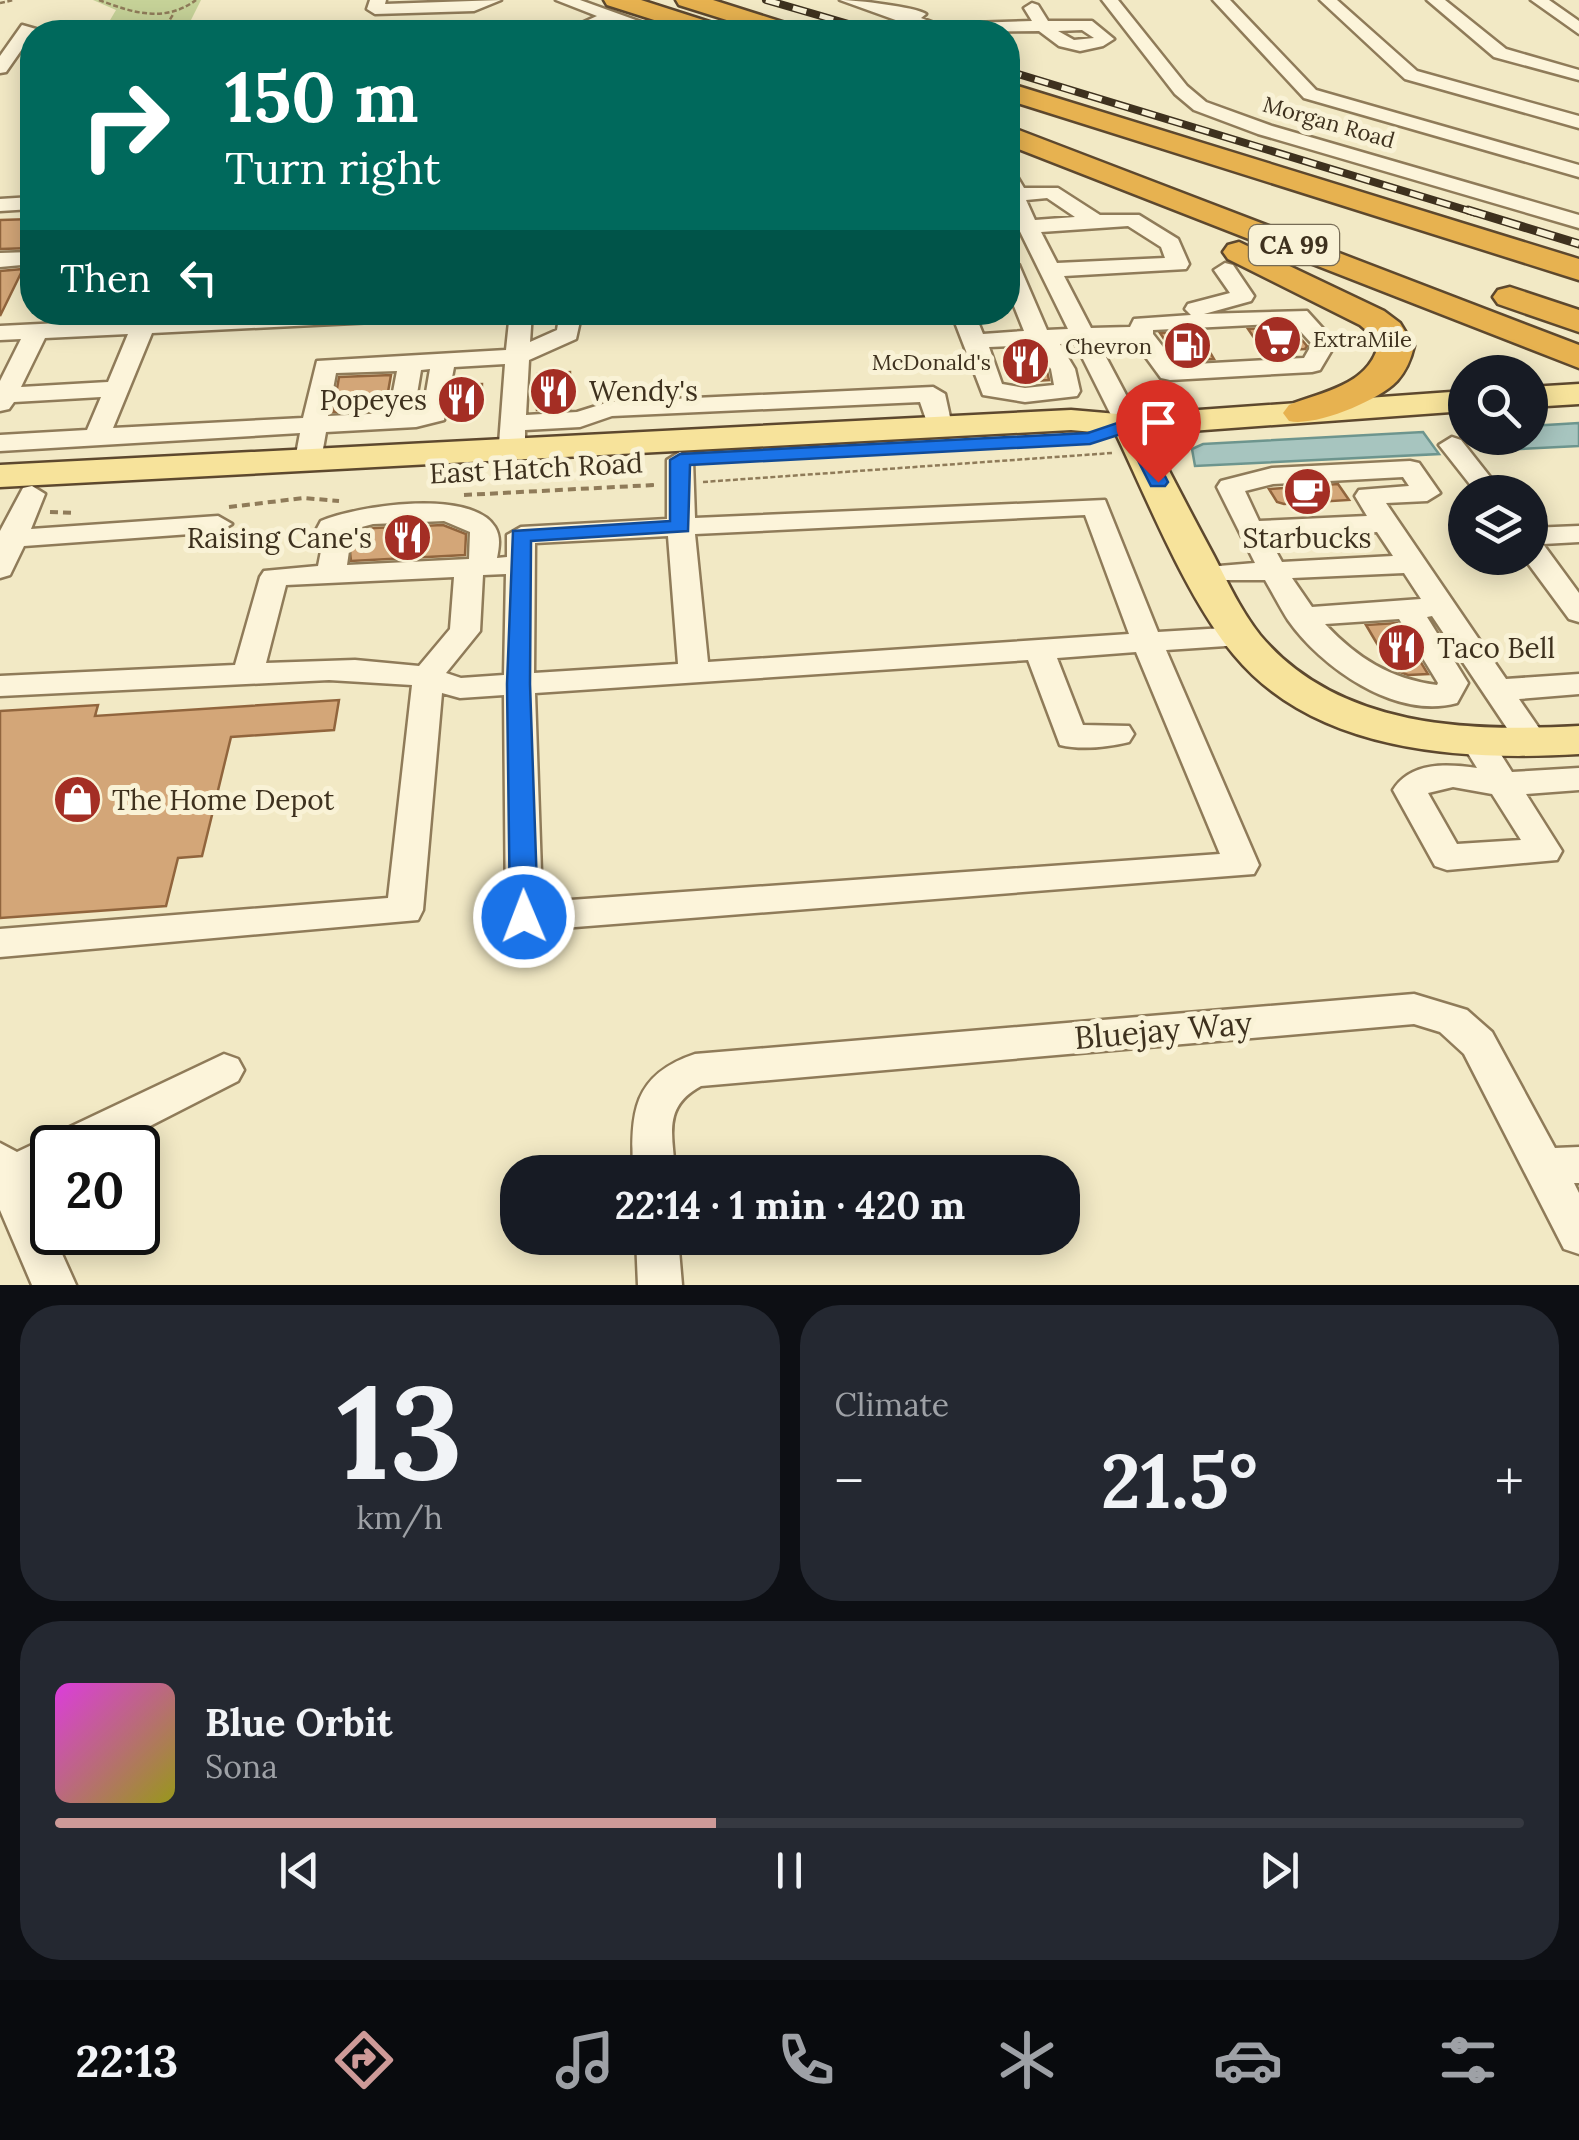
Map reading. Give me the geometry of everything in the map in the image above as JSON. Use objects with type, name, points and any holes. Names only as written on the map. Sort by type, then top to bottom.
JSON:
[{"type":"highway","points":[[688,0],[751,20]]},
{"type":"highway","points":[[615,8],[666,20]]},
{"type":"highway","points":[[1020,95],[1579,270]]},
{"type":"highway","name":"CA 99","points":[[1020,113],[1579,322]]},
{"type":"highway","name":"CA 99","points":[[1020,143],[1579,356]]},
{"type":"highway","points":[[1020,144],[1354,307],[1388,330],[1396,346],[1390,371],[1377,381],[1302,412]]},
{"type":"highway","points":[[1117,150],[1579,297]]},
{"type":"main road","points":[[1548,396],[1579,394]]},
{"type":"main road","name":"East Hatch Road","points":[[18,501],[681,472],[1090,438],[1136,438],[1302,412],[1448,403]]},
{"type":"main road","name":"East Hatch Road","points":[[0,476],[311,442],[513,436],[738,420],[939,426],[1071,420],[1136,438]]},
{"type":"main road","points":[[1136,438],[1204,574],[1242,636],[1279,675],[1338,710],[1405,733],[1477,742],[1534,744],[1579,740]]},
{"type":"street","points":[[378,0],[375,9],[474,6],[493,0]]},
{"type":"street","points":[[564,0],[615,8],[638,20]]},
{"type":"street","points":[[848,0],[911,20]]},
{"type":"street","name":"Morgan Road","points":[[1110,0],[1181,90],[1218,115],[1579,222]]},
{"type":"street","points":[[1222,0],[1310,94],[1579,171]]},
{"type":"street","points":[[1328,0],[1411,75],[1579,122]]},
{"type":"street","points":[[1435,0],[1500,53],[1579,75]]},
{"type":"street","points":[[1539,0],[1579,30]]},
{"type":"street","points":[[898,15],[1032,4],[1043,26],[1057,40],[1087,48],[1106,39],[1086,25],[1068,1]]},
{"type":"street","points":[[592,20],[615,8]]},
{"type":"street","points":[[1086,25],[1128,25]]},
{"type":"street","points":[[1020,27],[1043,26]]},
{"type":"street","points":[[0,68],[6,52]]},
{"type":"street","points":[[1020,194],[1051,192],[1096,222]]},
{"type":"street","points":[[1020,210],[1136,438]]},
{"type":"street","points":[[1020,275],[1178,264],[1170,244],[1132,219],[1028,226]]},
{"type":"street","points":[[975,341],[1038,337],[1078,326],[1193,310],[1244,296],[1225,270]]},
{"type":"street","points":[[968,325],[992,390],[1025,395],[1068,392],[1063,369],[1051,348],[1038,337],[1020,297]]},
{"type":"street","points":[[1078,326],[1142,334],[1170,373],[1218,345],[1142,324],[1142,334]]},
{"type":"street","points":[[117,389],[2,399],[10,364],[37,325],[164,325]]},
{"type":"street","points":[[311,442],[333,325]]},
{"type":"street","points":[[513,436],[519,325]]},
{"type":"street","points":[[326,366],[517,356],[568,334],[569,325]]},
{"type":"street","points":[[97,437],[143,326]]},
{"type":"street","points":[[0,443],[97,437],[311,442],[435,415],[443,361]]},
{"type":"street","points":[[400,420],[410,363]]},
{"type":"street","points":[[1460,455],[1475,475]]},
{"type":"street","points":[[1408,609],[1453,684],[1446,696],[1414,696],[1343,663],[1301,618],[1230,487],[1272,476],[1410,470],[1427,493]]},
{"type":"street","points":[[681,472],[680,527],[694,672]]},
{"type":"street","points":[[1448,492],[1368,496],[1534,744]]},
{"type":"street","points":[[0,569],[18,501]]},
{"type":"street","points":[[1095,506],[1147,642],[1242,864],[524,917],[520,535],[680,527],[1095,506]]},
{"type":"street","points":[[0,943],[405,910],[428,675],[465,630],[475,568],[486,540],[483,529],[473,520],[450,514],[338,523],[327,536],[335,551],[330,575]]},
{"type":"street","points":[[6,540],[220,516]]},
{"type":"street","points":[[1250,530],[1385,522]]},
{"type":"street","points":[[1548,535],[1579,534]]},
{"type":"street","points":[[1204,574],[1412,564]]},
{"type":"street","points":[[248,674],[274,578],[520,566]]},
{"type":"street","points":[[1548,570],[1579,612]]},
{"type":"street","points":[[1301,618],[1441,607]]},
{"type":"street","points":[[0,686],[392,669],[428,675],[460,688],[1242,636]]},
{"type":"street","points":[[1039,649],[1071,736],[1118,734]]},
{"type":"street","points":[[1498,690],[1579,684]]},
{"type":"street","points":[[1477,742],[1503,784],[1579,779]]},
{"type":"street","name":"Bluejay Way","points":[[653,1155],[655,1102],[666,1086],[696,1070],[1414,1009],[1454,1021],[1478,1044],[1562,1166]]},
{"type":"street","points":[[113,1125],[224,1070]]},
{"type":"street","points":[[30,1161],[4,1169],[54,1285]]},
{"type":"street","points":[[1562,1166],[1579,1235]]},
{"type":"street","points":[[658,1255],[660,1285]]},
{"type":"path","points":[[0,3],[14,0]]},
{"type":"path","points":[[99,0],[131,13],[169,19],[196,0]]},
{"type":"path","points":[[154,15],[175,13]]},
{"type":"path","points":[[449,495],[681,472],[1136,438]]},
{"type":"path","points":[[220,516],[304,498],[352,500]]},
{"type":"path","points":[[18,501],[84,515]]},
{"type":"green space","points":[[93,0],[201,0],[191,20],[110,20],[116,10]]},
{"type":"water","points":[[1579,423],[1579,446],[1548,448],[1548,425]]},
{"type":"water","points":[[1423,432],[1439,454],[1195,466],[1192,449],[1203,444]]},
{"type":"building","points":[[20,219],[20,248],[0,249],[0,220]]},
{"type":"building","points":[[20,269],[0,316],[0,271]]},
{"type":"building","name":"ExtraMile","points":[[1291,327],[1307,346],[1305,349],[1263,351],[1248,329]]},
{"type":"building","name":"Chevron","points":[[1198,332],[1214,359],[1179,361],[1160,333]]},
{"type":"building","name":"McDonald's","points":[[1033,351],[1049,380],[1019,382],[1006,353]]},
{"type":"building","name":"Wendy's","points":[[570,372],[570,409],[537,410],[538,374]]},
{"type":"building","points":[[391,375],[385,409],[333,412],[339,377]]},
{"type":"building","name":"Popeyes","points":[[482,384],[481,412],[449,414],[454,385]]},
{"type":"building","name":"Starbucks","points":[[1338,484],[1349,500],[1284,504],[1277,502],[1269,489]]},
{"type":"building","points":[[443,525],[466,534],[465,555],[351,561],[348,535],[374,528]]},
{"type":"building","name":"Taco Bell","points":[[1397,623],[1428,674],[1408,675],[1392,669],[1366,625]]},
{"type":"building","name":"The Home Depot","points":[[339,700],[334,730],[231,737],[202,856],[178,858],[166,906],[0,918],[0,711],[98,705],[95,716]]},
{"type":"railway","points":[[766,0],[835,20]]},
{"type":"railway","points":[[1020,75],[1476,213]]},
{"type":"railway","points":[[1468,210],[1579,244]]},
{"type":"place","name":"ExtraMile","points":[[1278,339]]},
{"type":"place","name":"Chevron","points":[[1187,346]]},
{"type":"place","name":"McDonald's","points":[[1026,362]]},
{"type":"place","name":"Wendy's","points":[[554,391]]},
{"type":"place","name":"Popeyes","points":[[462,400]]},
{"type":"place","name":"Starbucks","points":[[1307,491]]},
{"type":"place","name":"Raising Cane's","points":[[407,538]]},
{"type":"place","name":"Taco Bell","points":[[1402,648]]},
{"type":"place","name":"The Home Depot","points":[[77,800]]},
{"type":"route","points":[[524,917],[520,535],[680,527],[680,460],[1090,438],[1129,425],[1158,482]]}]
